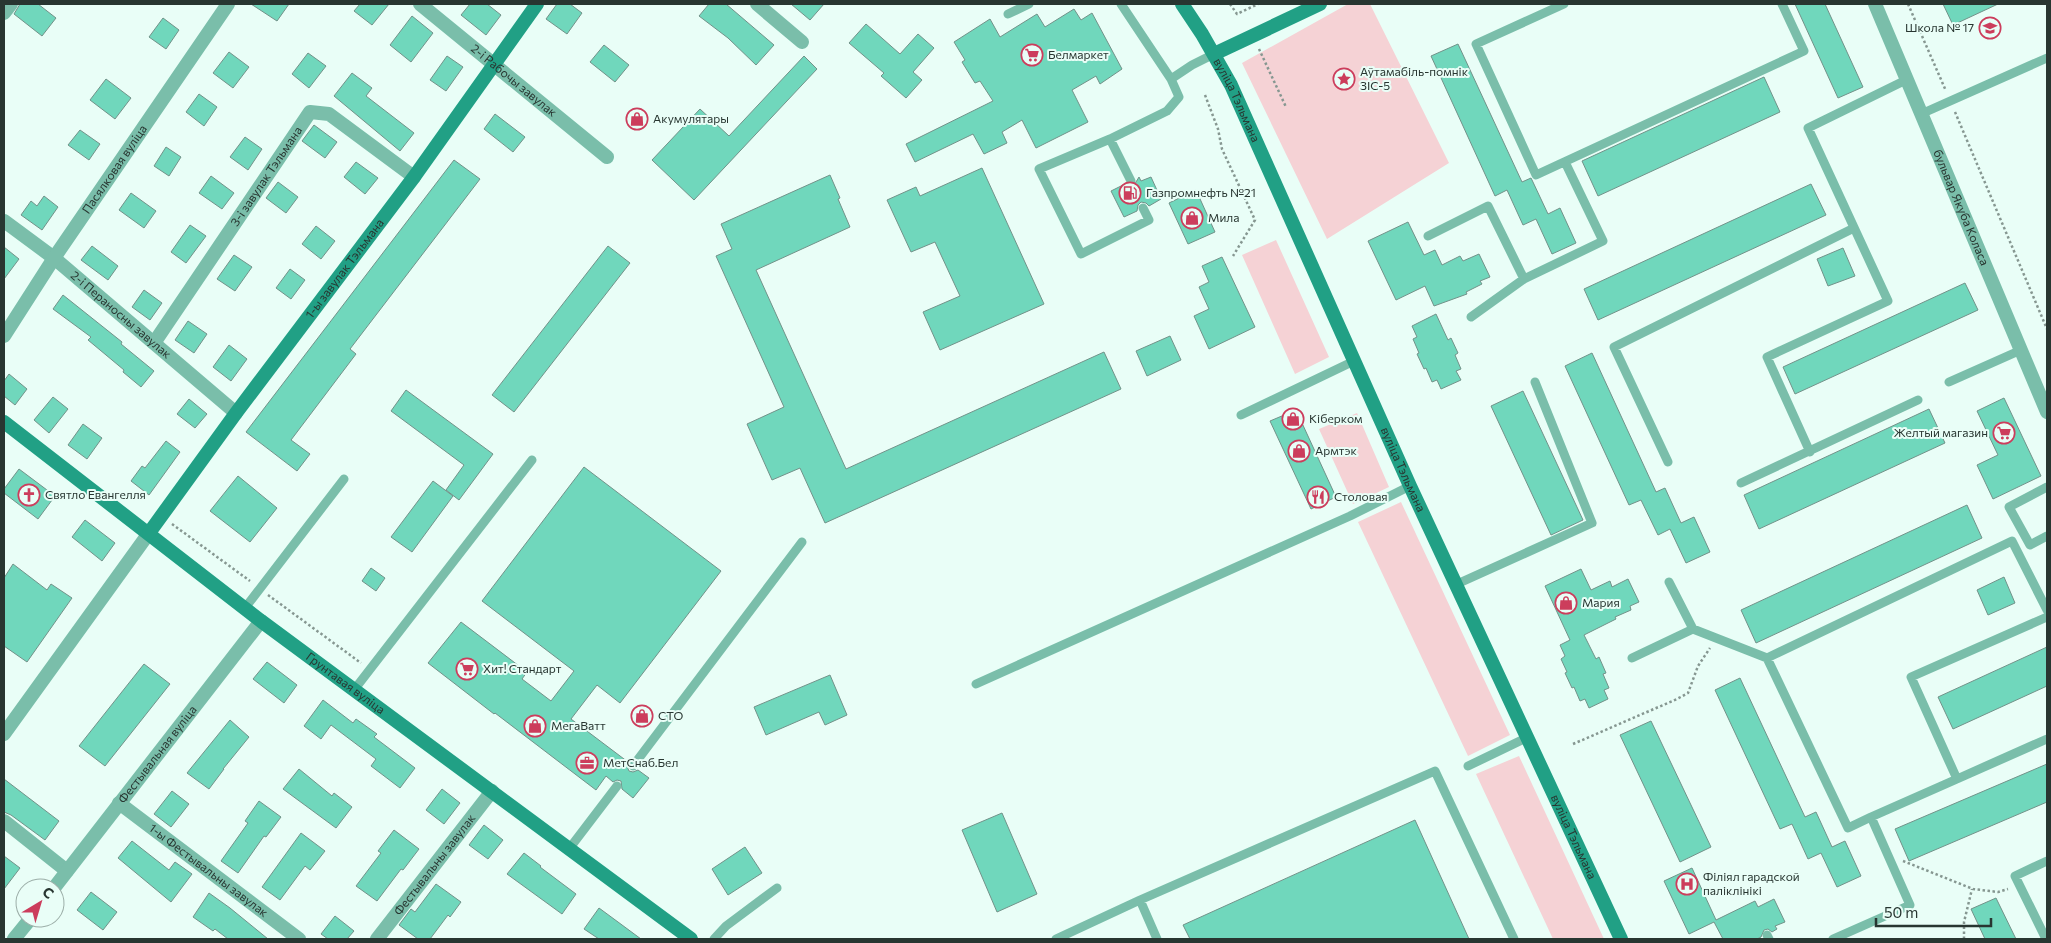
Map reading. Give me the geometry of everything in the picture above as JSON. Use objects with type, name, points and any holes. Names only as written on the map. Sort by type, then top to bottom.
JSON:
[{"type":"main road","name":"1-ы завулак Тэльмана","points":[[150,533],[236,413],[414,177],[537,4]]},
{"type":"main road","name":"вуліца Тэльмана","points":[[1182,4],[1231,85],[1410,486],[1621,939]]},
{"type":"main road","points":[[1214,54],[1320,4]]},
{"type":"main road","name":"Грунтавая вуліца","points":[[4,422],[262,621],[691,939]]},
{"type":"street","points":[[4,13],[11,4]]},
{"type":"street","name":"Пасялковая вуліца","points":[[4,336],[54,258],[228,4]]},
{"type":"street","name":"2-і Рабочы завулак","points":[[420,4],[607,157]]},
{"type":"street","points":[[757,4],[802,42]]},
{"type":"street","name":"бульвар Якуба Коласа","points":[[1875,4],[2021,350],[2043,389],[2047,412]]},
{"type":"street","name":"3-і завулак Тэльмана","points":[[154,344],[310,112],[329,114],[414,177]]},
{"type":"street","name":"2-і Пераносны завулак","points":[[4,221],[54,258],[236,413]]},
{"type":"street","points":[[4,734],[150,533]]},
{"type":"street","name":"Фестывальная вуліца","points":[[62,878],[262,621]]},
{"type":"street","name":"Фестывальны завулак","points":[[377,939],[492,792]]},
{"type":"street","name":"1-ы Фестывальны завулак","points":[[119,803],[299,939]]},
{"type":"street","points":[[4,821],[67,871]]},
{"type":"street","points":[[14,939],[23,928]]},
{"type":"lane","points":[[1008,14],[1028,4]]},
{"type":"lane","points":[[1121,4],[1171,79],[1179,97],[1167,111],[1110,139],[1039,169],[1081,254],[1149,220],[1143,208]]},
{"type":"lane","points":[[1564,4],[1545,8],[1476,44],[1536,175],[1804,51],[1782,4]]},
{"type":"lane","points":[[1171,79],[1192,65],[1214,54]]},
{"type":"lane","points":[[1921,114],[2047,58]]},
{"type":"lane","points":[[1810,452],[1766,357],[1888,301],[1808,128],[1906,80]]},
{"type":"lane","points":[[1110,139],[1131,181]]},
{"type":"lane","points":[[1470,317],[1524,278],[1603,241],[1565,162]]},
{"type":"lane","points":[[1428,236],[1488,206],[1524,278]]},
{"type":"lane","points":[[1668,462],[1614,347],[1854,228]]},
{"type":"lane","points":[[1948,382],[2021,350]]},
{"type":"lane","points":[[1241,415],[1354,361]]},
{"type":"lane","points":[[1457,584],[1592,523],[1535,382]]},
{"type":"lane","points":[[1741,483],[1918,400]]},
{"type":"lane","points":[[354,690],[532,460]]},
{"type":"lane","points":[[245,608],[344,479]]},
{"type":"lane","points":[[976,684],[1350,516],[1410,486]]},
{"type":"lane","points":[[2047,487],[2009,507],[2030,545],[2047,536]]},
{"type":"lane","points":[[1767,658],[2012,541],[2047,610]]},
{"type":"lane","points":[[633,766],[802,542]]},
{"type":"lane","points":[[1669,582],[1692,629],[1767,658],[1848,828],[2047,739]]},
{"type":"lane","points":[[1957,779],[1911,677],[2047,617]]},
{"type":"lane","points":[[1632,658],[1692,629]]},
{"type":"lane","points":[[1468,766],[1526,738]]},
{"type":"lane","points":[[1056,939],[1140,900],[1435,771],[1514,939]]},
{"type":"lane","points":[[569,849],[618,786]]},
{"type":"lane","points":[[1833,939],[1910,905],[1871,817]]},
{"type":"lane","points":[[2046,939],[2015,876],[2047,861]]},
{"type":"lane","points":[[714,939],[726,926],[777,888]]},
{"type":"lane","points":[[1140,900],[1157,939]]},
{"type":"path","points":[[1230,4],[1237,14],[1258,4]]},
{"type":"path","points":[[1908,4],[2047,329]]},
{"type":"path","points":[[1259,48],[1286,108]]},
{"type":"path","points":[[1206,95],[1218,129],[1222,149],[1256,220],[1233,256]]},
{"type":"path","points":[[1573,744],[1688,693],[1698,666],[1717,639]]},
{"type":"path","points":[[1885,848],[1902,860],[1972,889],[1998,892],[2019,885]]},
{"type":"path","points":[[1964,939],[1964,922],[1972,889]]},
{"type":"shaded area","points":[[1348,4],[1370,4],[1449,163],[1327,239],[1242,63]]},
{"type":"shaded area","points":[[1276,240],[1329,357],[1295,374],[1242,255]]},
{"type":"shaded area","points":[[1357,413],[1389,487],[1353,504],[1319,429]]},
{"type":"shaded area","points":[[1401,502],[1510,735],[1468,756],[1358,522]]},
{"type":"shaded area","points":[[1519,756],[1604,939],[1553,939],[1476,774]]},
{"type":"building","points":[[20,4],[38,4],[56,18],[42,36],[14,14]]},
{"type":"building","points":[[251,4],[289,4],[277,21]]},
{"type":"building","points":[[360,4],[389,4],[372,25],[354,11]]},
{"type":"building","points":[[470,4],[487,4],[501,15],[486,35],[461,15]]},
{"type":"building","points":[[557,4],[570,4],[582,13],[567,34],[546,19]]},
{"type":"building","points":[[709,4],[726,4],[774,45],[756,65],[728,38],[699,16]]},
{"type":"building","points":[[791,4],[824,4],[810,20]]},
{"type":"building","points":[[1795,4],[1825,4],[1863,87],[1838,98]]},
{"type":"building","points":[[1943,4],[1998,4],[1953,25]]},
{"type":"building","points":[[1074,9],[1081,20],[1092,13],[1122,69],[1100,84],[1096,76],[1072,90],[1088,122],[1036,148],[1022,120],[1002,132],[1007,143],[984,154],[973,134],[915,162],[906,144],[993,101],[980,81],[975,83],[962,62],[965,60],[954,42],[990,19],[1000,37],[1037,14],[1045,27]]},
{"type":"building","points":[[412,16],[433,33],[411,62],[390,45]]},
{"type":"building","points":[[163,18],[179,30],[166,49],[149,37]]},
{"type":"building","points":[[866,24],[900,54],[918,34],[934,48],[913,72],[922,80],[906,98],[881,76],[884,73],[849,43]]},
{"type":"building","points":[[1458,44],[1522,182],[1531,178],[1548,214],[1560,208],[1576,243],[1552,254],[1536,219],[1523,225],[1507,190],[1495,196],[1431,56]]},
{"type":"building","points":[[604,45],[629,65],[615,82],[590,62]]},
{"type":"building","points":[[229,52],[249,67],[233,88],[213,73]]},
{"type":"building","points":[[308,53],[326,66],[309,88],[292,74]]},
{"type":"building","points":[[447,56],[463,67],[446,91],[430,80]]},
{"type":"building","points":[[804,56],[817,69],[694,200],[652,160],[700,109],[729,136]]},
{"type":"building","points":[[352,73],[372,88],[366,96],[414,133],[400,151],[334,96]]},
{"type":"building","points":[[1764,77],[1780,112],[1598,196],[1582,161]]},
{"type":"building","points":[[106,79],[131,98],[115,119],[90,100]]},
{"type":"building","points":[[199,94],[217,107],[204,126],[186,112]]},
{"type":"building","points":[[495,114],[525,137],[513,152],[484,129]]},
{"type":"building","points":[[314,125],[337,142],[325,158],[302,141]]},
{"type":"building","points":[[80,130],[100,144],[89,160],[68,145]]},
{"type":"building","points":[[245,137],[262,149],[248,170],[230,157]]},
{"type":"building","points":[[166,147],[181,157],[169,176],[154,166]]},
{"type":"building","points":[[454,160],[480,179],[350,349],[356,354],[291,440],[310,454],[297,471],[246,432]]},
{"type":"building","points":[[356,162],[378,178],[365,194],[344,177]]},
{"type":"building","points":[[982,168],[1044,304],[940,350],[923,312],[960,296],[935,242],[911,252],[887,200],[916,187],[920,196]]},
{"type":"building","points":[[830,175],[850,227],[756,270],[846,469],[1104,352],[1121,389],[825,523],[800,468],[772,480],[747,424],[784,407],[716,256],[732,249],[721,224]]},
{"type":"building","points":[[211,176],[234,193],[222,209],[199,193]]},
{"type":"building","points":[[1139,177],[1141,181],[1151,177],[1161,199],[1149,206],[1141,202],[1138,205],[1137,211],[1124,217],[1111,191],[1125,184],[1133,187]]},
{"type":"building","points":[[278,182],[298,197],[286,213],[266,198]]},
{"type":"building","points":[[1811,184],[1826,215],[1598,320],[1584,289]]},
{"type":"building","name":"Мила","points":[[1196,190],[1215,232],[1188,244],[1169,203]]},
{"type":"building","points":[[131,193],[156,211],[144,228],[119,210]]},
{"type":"building","points":[[44,196],[58,207],[42,230],[21,215],[31,201],[37,206]]},
{"type":"building","points":[[1408,222],[1424,255],[1435,250],[1442,265],[1460,256],[1463,261],[1479,254],[1490,277],[1480,281],[1482,284],[1466,292],[1467,294],[1434,306],[1425,286],[1396,300],[1368,241]]},
{"type":"building","points":[[190,225],[206,236],[186,263],[171,252]]},
{"type":"building","points":[[316,226],[335,241],[321,259],[302,244]]},
{"type":"building","points":[[92,246],[118,266],[108,280],[81,260]]},
{"type":"building","points":[[608,246],[630,263],[514,412],[492,395]]},
{"type":"building","points":[[4,247],[19,259],[4,279]]},
{"type":"building","points":[[1843,248],[1855,276],[1828,286],[1817,259]]},
{"type":"building","points":[[234,255],[252,267],[235,291],[217,279]]},
{"type":"building","points":[[1222,257],[1255,327],[1209,349],[1194,316],[1209,309],[1199,287],[1209,282],[1202,266]]},
{"type":"building","points":[[290,269],[305,280],[291,299],[276,288]]},
{"type":"building","points":[[1965,283],[1978,310],[1795,394],[1783,367]]},
{"type":"building","points":[[144,290],[162,303],[150,320],[132,307]]},
{"type":"building","points":[[63,295],[122,342],[121,344],[154,371],[141,387],[88,340],[91,337],[53,309]]},
{"type":"building","points":[[1436,314],[1448,340],[1451,338],[1458,353],[1455,355],[1461,369],[1456,371],[1461,380],[1441,389],[1437,380],[1432,382],[1417,354],[1419,353],[1413,339],[1417,337],[1412,326]]},
{"type":"building","points":[[188,321],[207,334],[194,353],[175,340]]},
{"type":"building","points":[[1170,336],[1181,360],[1147,376],[1136,351]]},
{"type":"building","points":[[229,345],[247,359],[231,381],[213,367]]},
{"type":"building","points":[[1592,353],[1656,492],[1665,488],[1681,523],[1694,517],[1710,552],[1686,563],[1670,529],[1658,535],[1641,500],[1629,505],[1565,366]]},
{"type":"building","points":[[9,374],[27,389],[15,405],[4,396],[4,381]]},
{"type":"building","points":[[406,390],[493,454],[459,500],[446,490],[464,465],[391,411]]},
{"type":"building","points":[[1523,391],[1583,520],[1551,535],[1491,406]]},
{"type":"building","points":[[53,397],[68,409],[49,433],[34,420]]},
{"type":"building","name":"Желтый магазин","points":[[2004,398],[2041,476],[1993,499],[1977,465],[1998,455],[1977,411]]},
{"type":"building","points":[[189,399],[207,414],[195,428],[177,414]]},
{"type":"building","points":[[1929,409],[1945,443],[1759,529],[1744,495]]},
{"type":"building","points":[[1296,410],[1336,497],[1311,509],[1270,421]]},
{"type":"building","points":[[83,424],[102,438],[87,459],[68,445]]},
{"type":"building","points":[[166,441],[180,452],[149,495],[131,481],[142,466],[145,468]]},
{"type":"building","points":[[584,467],[721,571],[620,703],[597,685],[571,719],[628,762],[629,771],[638,770],[649,778],[633,798],[622,789],[621,781],[613,782],[606,776],[596,790],[428,663],[461,622],[527,672],[522,679],[551,701],[574,671],[482,601]]},
{"type":"building","name":"Святло Евангелля","points":[[19,469],[55,496],[38,519],[4,493],[4,489]]},
{"type":"building","points":[[238,476],[277,508],[250,542],[210,511]]},
{"type":"building","points":[[433,481],[453,496],[412,552],[391,537]]},
{"type":"building","points":[[1967,505],[1982,538],[1756,643],[1741,610]]},
{"type":"building","points":[[85,520],[115,543],[102,561],[72,537]]},
{"type":"building","points":[[13,564],[47,590],[51,584],[72,598],[27,662],[4,646],[4,578]]},
{"type":"building","points":[[371,568],[385,578],[376,591],[362,581]]},
{"type":"building","points":[[1581,569],[1591,590],[1610,581],[1612,587],[1628,579],[1639,602],[1630,606],[1631,610],[1615,617],[1616,619],[1584,635],[1596,659],[1599,657],[1606,673],[1603,674],[1609,688],[1604,690],[1608,699],[1589,708],[1585,699],[1580,701],[1565,673],[1567,672],[1561,659],[1565,656],[1560,645],[1570,640],[1545,586]]},
{"type":"building","points":[[2004,577],[2015,603],[1988,615],[1977,590]]},
{"type":"building","points":[[2047,647],[2047,686],[1953,729],[1938,697]]},
{"type":"building","points":[[267,662],[297,685],[284,703],[253,679]]},
{"type":"building","points":[[144,664],[170,684],[105,766],[79,746]]},
{"type":"building","points":[[830,675],[847,715],[825,725],[819,712],[766,735],[754,707]]},
{"type":"building","points":[[1740,678],[1805,817],[1816,812],[1832,847],[1845,841],[1861,876],[1837,887],[1821,853],[1808,859],[1792,824],[1780,829],[1715,690]]},
{"type":"building","points":[[323,700],[353,723],[356,719],[377,734],[374,737],[415,768],[400,788],[371,766],[376,759],[331,725],[321,739],[304,726]]},
{"type":"building","points":[[230,720],[249,737],[209,789],[187,773]]},
{"type":"building","points":[[1651,721],[1711,847],[1680,862],[1620,735]]},
{"type":"building","points":[[2047,764],[2047,802],[1909,861],[1895,829]]},
{"type":"building","points":[[299,769],[332,796],[334,793],[352,807],[336,828],[283,789]]},
{"type":"building","points":[[4,779],[59,821],[45,840],[4,812]]},
{"type":"building","points":[[442,789],[460,803],[444,824],[426,810]]},
{"type":"building","points":[[172,791],[189,804],[171,827],[154,814]]},
{"type":"building","points":[[259,801],[281,817],[266,837],[264,836],[238,873],[221,861],[248,823],[245,821]]},
{"type":"building","points":[[1002,813],[1037,894],[997,912],[962,830]]},
{"type":"building","points":[[1415,820],[1469,939],[1190,939],[1183,925]]},
{"type":"building","points":[[484,825],[503,840],[488,859],[469,845]]},
{"type":"building","points":[[394,830],[419,849],[377,901],[356,886],[381,853],[378,851]]},
{"type":"building","points":[[301,833],[325,851],[310,870],[305,866],[280,900],[262,887]]},
{"type":"building","points":[[132,841],[169,870],[175,862],[192,874],[171,902],[118,858]]},
{"type":"building","points":[[745,847],[762,873],[728,895],[712,869]]},
{"type":"building","points":[[524,853],[576,894],[562,914],[507,874]]},
{"type":"building","points":[[4,856],[20,868],[4,889]]},
{"type":"building","points":[[1692,868],[1716,920],[1755,901],[1758,907],[1774,899],[1785,922],[1775,926],[1777,929],[1772,932],[1768,929],[1764,930],[1761,937],[1757,939],[1723,939],[1714,922],[1689,934],[1664,881]]},
{"type":"building","points":[[436,884],[461,902],[450,917],[448,915],[430,939],[418,939],[399,925],[411,909],[415,912]]},
{"type":"building","points":[[91,892],[117,912],[103,930],[77,910]]},
{"type":"building","points":[[209,893],[268,939],[228,939],[215,929],[213,931],[193,917]]},
{"type":"building","points":[[1996,898],[2016,939],[1985,939],[1971,909]]},
{"type":"building","points":[[599,908],[641,939],[599,939],[584,929]]},
{"type":"building","points":[[335,916],[354,931],[347,939],[328,939],[321,934]]},
{"type":"place","name":"Школа № 17","points":[[1990,28]]},
{"type":"place","name":"Белмаркет","points":[[1032,55]]},
{"type":"place","name":"Аўтамабіль-помнік ЗІС-5","points":[[1344,79]]},
{"type":"place","name":"Акумулятары","points":[[637,119]]},
{"type":"place","name":"Газпромнефть №21","points":[[1130,193]]},
{"type":"place","name":"Мила","points":[[1192,218]]},
{"type":"place","name":"Кіберком","points":[[1293,419]]},
{"type":"place","name":"Желтый магазин","points":[[2004,433]]},
{"type":"place","name":"Армтэк","points":[[1299,451]]},
{"type":"place","name":"Святло Евангелля","points":[[29,495]]},
{"type":"place","name":"Столовая","points":[[1318,497]]},
{"type":"place","name":"Мария","points":[[1566,603]]},
{"type":"place","name":"Хит! Стандарт","points":[[467,669]]},
{"type":"place","name":"СТО","points":[[642,716]]},
{"type":"place","name":"МегаВатт","points":[[535,726]]},
{"type":"place","name":"МетСнаб.Бел","points":[[587,763]]},
{"type":"place","name":"Філіял гарадской паліклінікі","points":[[1687,884]]}]
